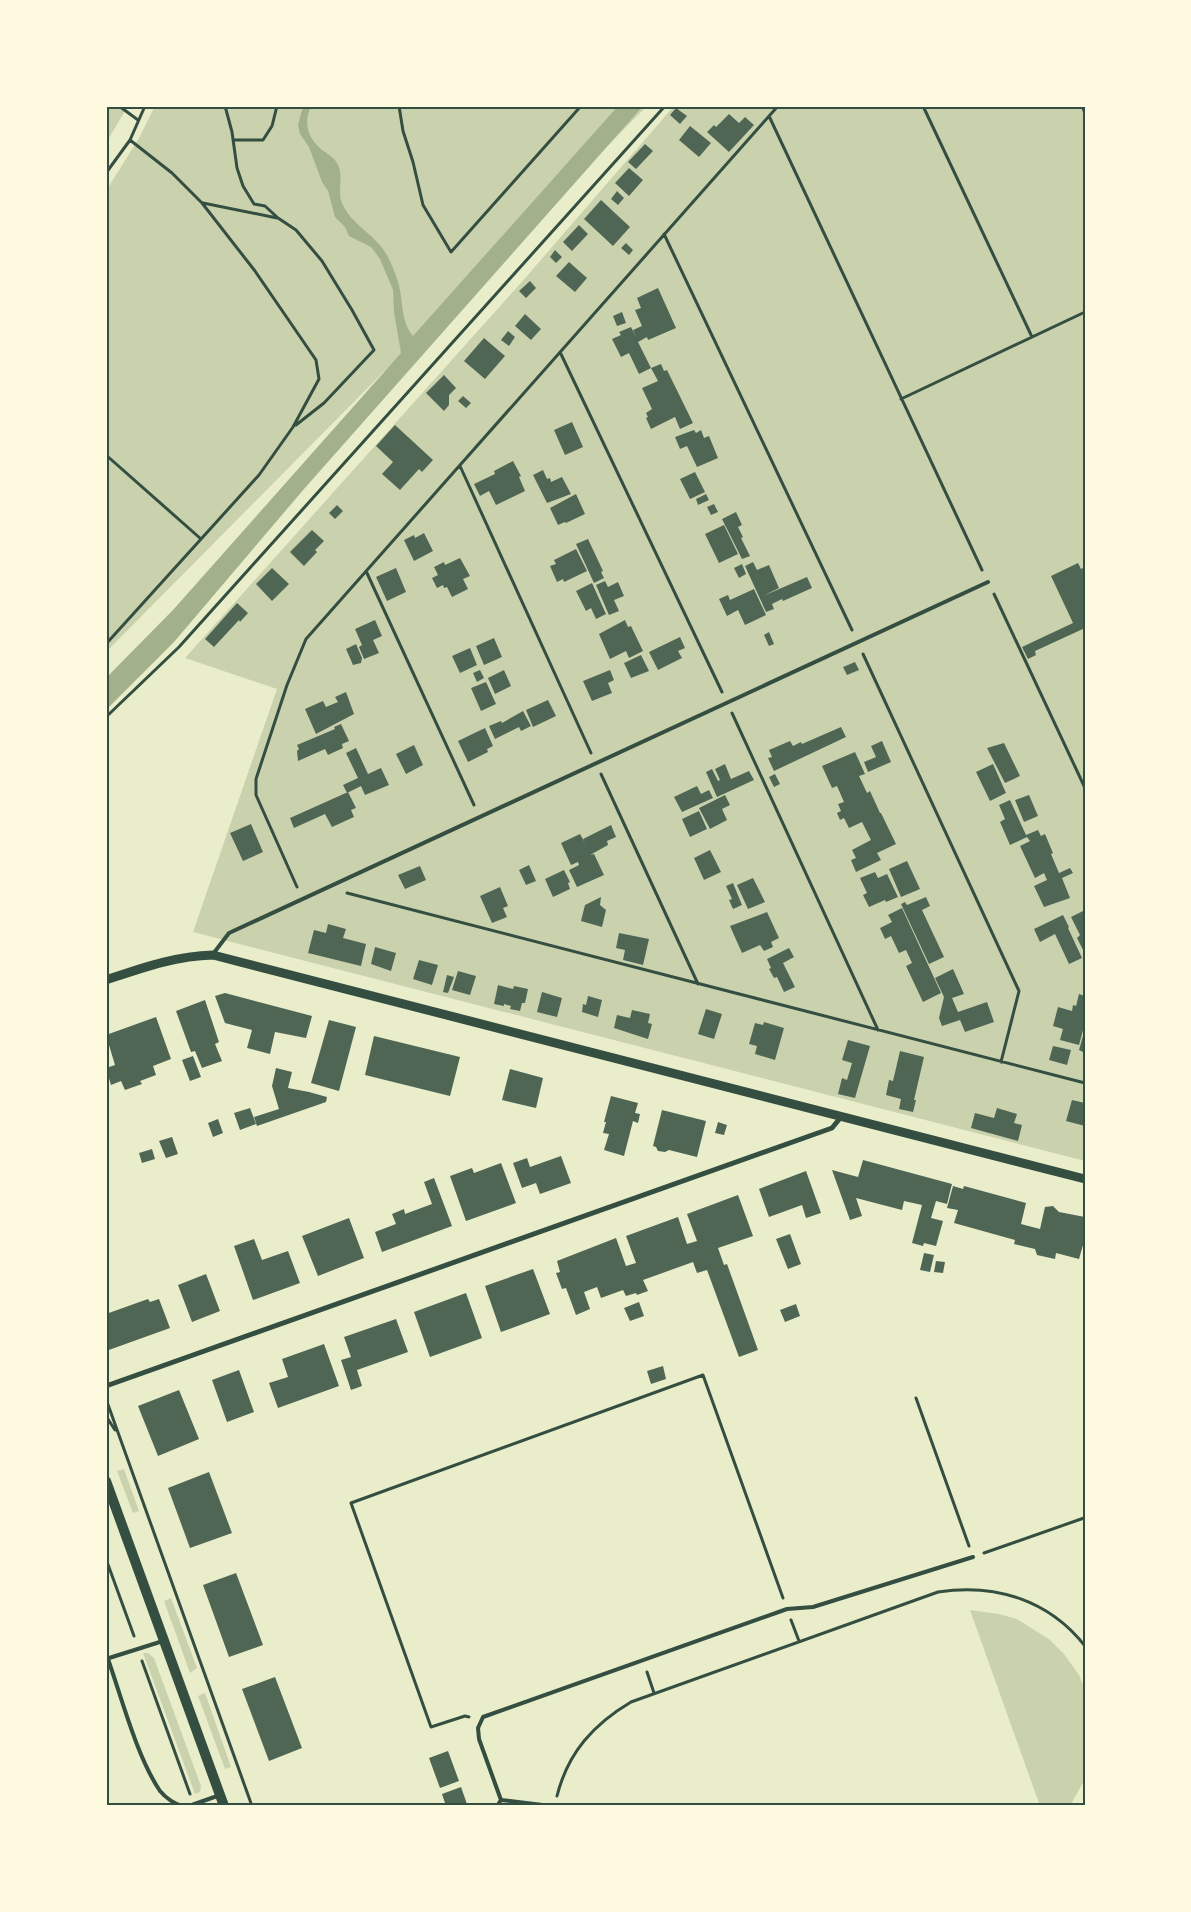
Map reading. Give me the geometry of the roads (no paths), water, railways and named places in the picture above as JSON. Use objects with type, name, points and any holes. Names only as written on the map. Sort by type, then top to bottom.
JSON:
[{"type":"main road","points":[[106,1481],[224,1806]]},
{"type":"street","points":[[106,980],[169,959],[195,955],[212,955],[1085,1179]]},
{"type":"street","points":[[106,1386],[832,1128],[841,1117]]},
{"type":"lane","points":[[212,955],[229,933],[988,582]]},
{"type":"lane","points":[[497,1806],[500,1800],[479,1739],[478,1728],[483,1717],[787,1609],[813,1607],[972,1556]]},
{"type":"lane","points":[[163,1641],[107,1659],[144,1760],[161,1792],[173,1803],[182,1806]]},
{"type":"lane","points":[[189,1806],[220,1795]]},
{"type":"lane","points":[[500,1800],[551,1806]]}]
